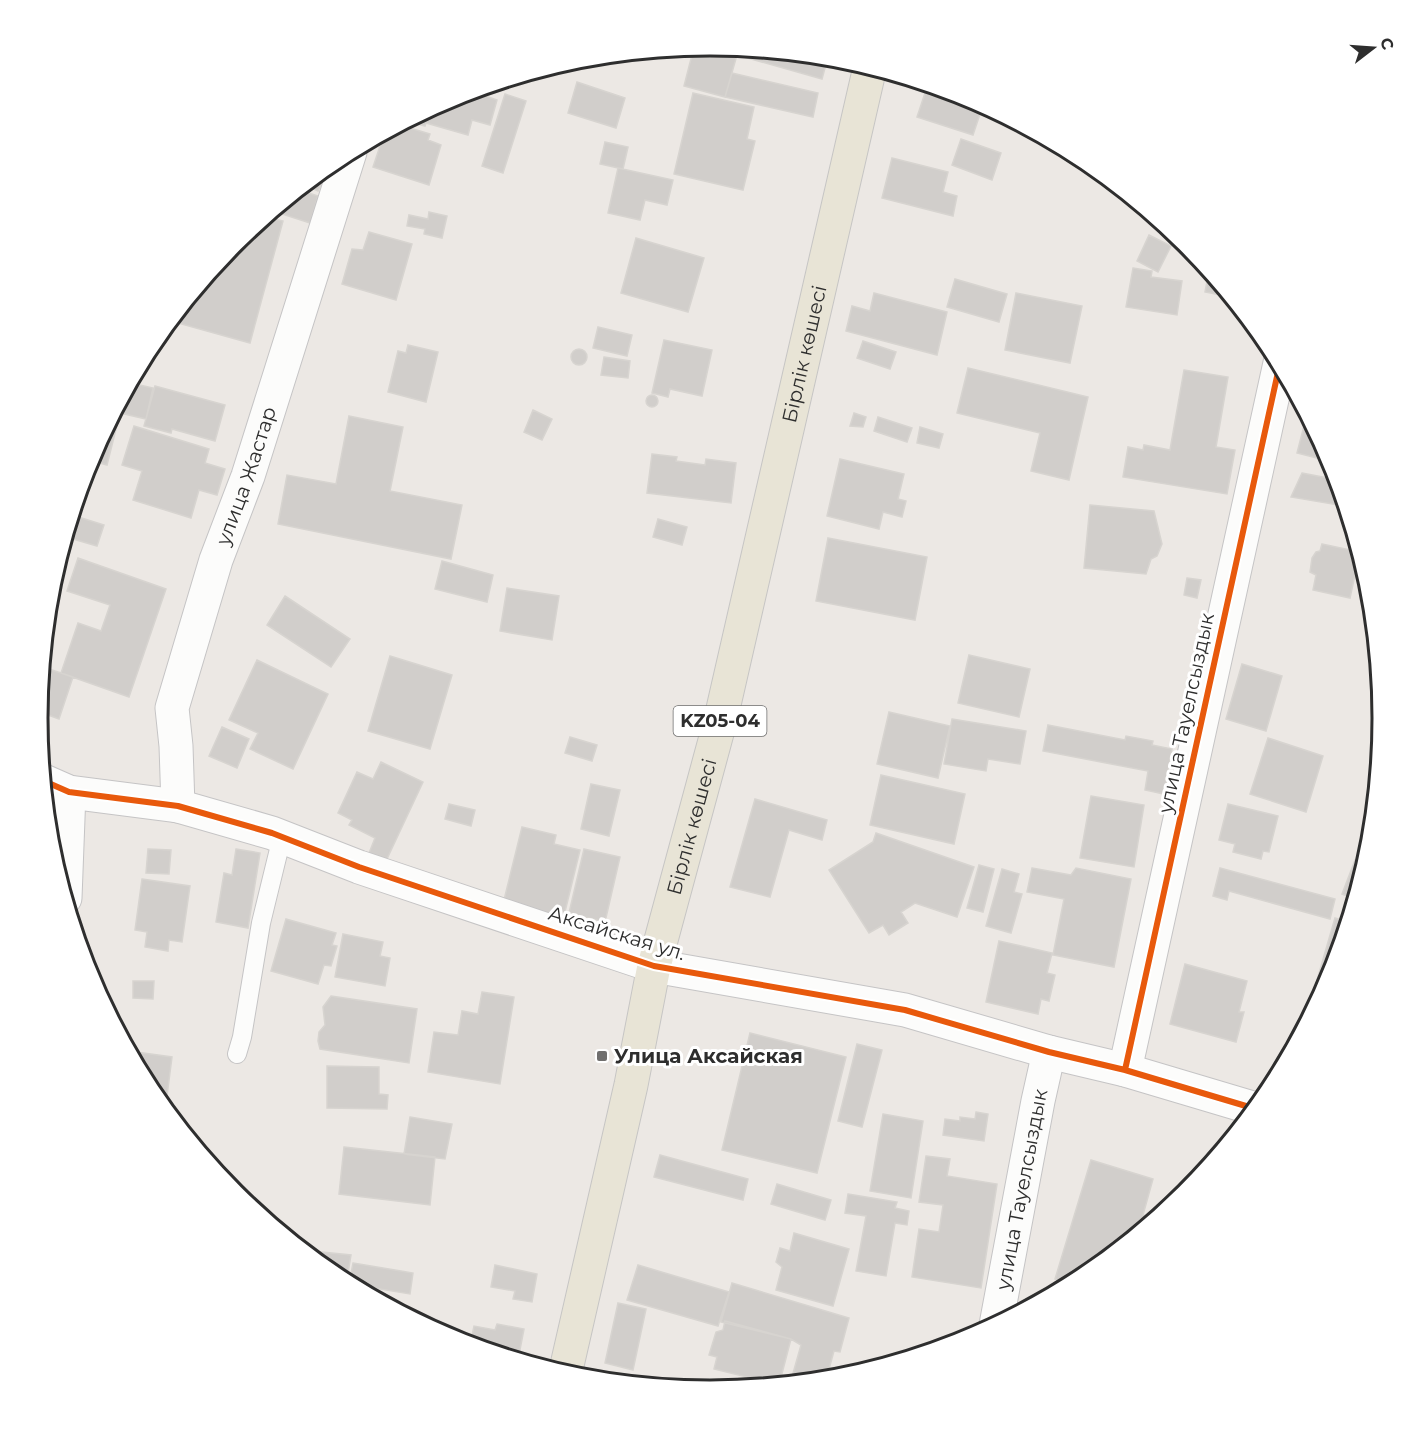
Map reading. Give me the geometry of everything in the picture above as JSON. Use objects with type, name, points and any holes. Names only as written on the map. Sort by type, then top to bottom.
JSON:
[{"type":"main road","name":"Бірлік көшесі","points":[[567,1365],[631,1085],[654,966],[720,722],[868,76]]},
{"type":"street","name":"улица Жастар","points":[[178,806],[172,708],[216,560],[248,476],[346,166]]},
{"type":"street","name":"улица Тауелсыздык","points":[[1125,1070],[1277,376]]},
{"type":"street","name":"Аксайская ул.","points":[[52,785],[178,806],[282,837],[370,871],[654,966],[905,1010],[1049,1052],[1125,1070],[1247,1106]]},
{"type":"street","name":"улица Тауелсыздык","points":[[998,1316],[1049,1052]]},
{"type":"lane","points":[[237,1054],[242,1037],[261,923],[282,837]]},
{"type":"building","points":[[692,56],[737,57],[725,97],[684,86]]},
{"type":"building","points":[[743,57],[825,67],[822,79]]},
{"type":"building","points":[[732,73],[818,93],[813,117],[725,97]]},
{"type":"building","points":[[577,82],[625,98],[616,128],[568,113]]},
{"type":"building","points":[[693,93],[754,107],[747,139],[755,141],[743,190],[674,174]]},
{"type":"building","points":[[925,93],[980,113],[973,135],[917,117]]},
{"type":"building","points":[[505,94],[526,101],[503,173],[482,166]]},
{"type":"building","points":[[485,96],[497,100],[490,125],[472,120],[468,135],[426,123],[425,126],[417,124]]},
{"type":"building","points":[[410,128],[430,134],[428,140],[441,145],[429,185],[373,167],[381,144]]},
{"type":"building","points":[[961,139],[1001,153],[992,180],[952,165]]},
{"type":"building","points":[[605,142],[628,147],[623,169],[600,164]]},
{"type":"building","points":[[892,158],[948,172],[943,192],[957,196],[953,216],[882,198]]},
{"type":"building","points":[[618,168],[673,180],[667,205],[645,200],[640,220],[608,213]]},
{"type":"building","points":[[322,182],[318,191],[313,189]]},
{"type":"building","points":[[307,193],[318,196],[310,223],[282,214]]},
{"type":"building","points":[[429,212],[447,216],[442,238],[424,234],[425,229],[407,226],[409,215],[428,219]]},
{"type":"building","points":[[275,219],[283,221],[250,343],[179,323],[212,282],[242,250]]},
{"type":"building","points":[[369,232],[412,244],[396,300],[342,284],[352,249],[363,250]]},
{"type":"building","points":[[1149,235],[1171,246],[1158,272],[1137,261]]},
{"type":"building","points":[[636,238],[704,258],[688,312],[621,293]]},
{"type":"building","points":[[1133,268],[1152,271],[1151,277],[1182,281],[1177,315],[1126,307]]},
{"type":"building","points":[[955,279],[1007,294],[999,322],[947,307]]},
{"type":"building","points":[[1207,280],[1219,295],[1205,292]]},
{"type":"building","points":[[874,293],[947,312],[937,355],[846,331],[852,306],[870,311]]},
{"type":"building","points":[[1016,293],[1082,306],[1070,363],[1005,350]]},
{"type":"building","points":[[598,327],[632,335],[627,356],[593,348]]},
{"type":"building","points":[[664,340],[712,350],[702,396],[670,389],[668,397],[652,393]]},
{"type":"building","points":[[863,341],[896,352],[890,369],[857,358]]},
{"type":"building","points":[[408,345],[438,352],[426,402],[388,392],[398,351],[406,353]]},
{"type":"building","points":[[576,349],[582,349],[587,357],[585,363],[576,365],[571,360],[571,354]]},
{"type":"building","points":[[604,357],[630,361],[628,378],[601,375]]},
{"type":"building","points":[[968,368],[1088,397],[1069,480],[1031,471],[1040,433],[957,413]]},
{"type":"building","points":[[1184,370],[1228,377],[1216,447],[1235,450],[1227,494],[1123,477],[1128,447],[1143,450],[1144,445],[1170,450]]},
{"type":"building","points":[[138,385],[153,388],[146,419],[122,414]]},
{"type":"building","points":[[155,386],[225,405],[215,441],[172,429],[171,433],[144,426]]},
{"type":"building","points":[[654,395],[658,401],[654,407],[650,407],[646,399]]},
{"type":"building","points":[[533,410],[552,419],[542,440],[524,432]]},
{"type":"building","points":[[854,413],[866,417],[863,427],[850,426]]},
{"type":"building","points":[[349,416],[403,427],[390,491],[462,505],[451,559],[278,524],[287,475],[336,484]]},
{"type":"building","points":[[878,417],[912,428],[907,442],[874,431]]},
{"type":"building","points":[[118,422],[107,465],[99,463]]},
{"type":"building","points":[[1304,424],[1320,459],[1297,453]]},
{"type":"building","points":[[134,426],[209,449],[205,463],[225,469],[217,495],[199,490],[191,518],[133,500],[142,471],[122,465]]},
{"type":"building","points":[[920,427],[943,434],[939,448],[917,443]]},
{"type":"building","points":[[652,454],[677,457],[676,461],[705,465],[706,459],[736,463],[731,503],[647,493]]},
{"type":"building","points":[[840,459],[904,474],[898,499],[906,501],[902,517],[883,512],[879,529],[827,516]]},
{"type":"building","points":[[1302,473],[1328,478],[1338,505],[1291,497]]},
{"type":"building","points":[[1090,505],[1154,511],[1162,544],[1157,556],[1151,559],[1146,574],[1084,568]]},
{"type":"building","points":[[80,517],[104,525],[97,546],[73,539]]},
{"type":"building","points":[[658,519],[687,527],[682,545],[653,537]]},
{"type":"building","points":[[828,538],[927,557],[915,620],[816,601]]},
{"type":"building","points":[[1322,544],[1351,550],[1356,571],[1350,598],[1313,590],[1316,575],[1310,572],[1312,558],[1316,552],[1320,551]]},
{"type":"building","points":[[78,558],[166,589],[129,697],[61,673],[78,623],[101,631],[110,605],[67,591]]},
{"type":"building","points":[[442,561],[493,575],[487,602],[435,589]]},
{"type":"building","points":[[1187,578],[1201,580],[1197,598],[1184,595]]},
{"type":"building","points":[[507,588],[559,596],[552,640],[500,631]]},
{"type":"building","points":[[285,596],[350,639],[331,667],[267,625]]},
{"type":"building","points":[[969,655],[1030,669],[1019,717],[958,703]]},
{"type":"building","points":[[390,656],[452,675],[430,749],[368,731]]},
{"type":"building","points":[[257,660],[328,694],[293,769],[250,749],[258,733],[229,720]]},
{"type":"building","points":[[1242,664],[1282,676],[1266,731],[1226,719]]},
{"type":"building","points":[[50,669],[73,677],[59,719],[48,715]]},
{"type":"building","points":[[889,712],[950,726],[938,778],[877,764]]},
{"type":"building","points":[[952,719],[1026,731],[1020,764],[988,759],[986,771],[944,764]]},
{"type":"building","points":[[1048,725],[1125,740],[1126,736],[1153,741],[1152,745],[1172,749],[1164,794],[1145,790],[1148,771],[1043,751]]},
{"type":"building","points":[[222,727],[249,739],[237,768],[209,756]]},
{"type":"building","points":[[570,737],[597,745],[592,761],[565,753]]},
{"type":"building","points":[[1268,738],[1323,756],[1306,812],[1250,794]]},
{"type":"building","points":[[381,762],[423,782],[386,861],[369,853],[375,838],[349,825],[352,820],[338,813],[357,772],[373,779]]},
{"type":"building","points":[[881,775],[965,794],[954,844],[870,825]]},
{"type":"building","points":[[591,784],[620,790],[609,836],[581,829]]},
{"type":"building","points":[[1091,796],[1144,805],[1134,867],[1080,858]]},
{"type":"building","points":[[755,799],[827,820],[822,840],[789,830],[770,897],[730,887]]},
{"type":"building","points":[[449,804],[475,810],[471,826],[445,819]]},
{"type":"building","points":[[1228,804],[1278,816],[1269,852],[1263,851],[1261,859],[1233,852],[1235,844],[1219,840]]},
{"type":"building","points":[[522,827],[556,835],[554,844],[580,850],[563,920],[503,904]]},
{"type":"building","points":[[876,833],[974,867],[957,917],[915,903],[901,912],[908,923],[889,935],[883,925],[869,933],[829,870],[873,842]]},
{"type":"building","points":[[148,849],[171,850],[169,874],[146,873]]},
{"type":"building","points":[[236,849],[260,853],[248,928],[216,922],[224,873],[232,875]]},
{"type":"building","points":[[584,849],[620,857],[605,922],[569,913]]},
{"type":"building","points":[[1355,860],[1357,861],[1348,896],[1342,894]]},
{"type":"building","points":[[979,865],[994,869],[983,912],[967,908]]},
{"type":"building","points":[[1032,868],[1071,875],[1076,868],[1131,879],[1114,967],[1053,955],[1064,899],[1027,892]]},
{"type":"building","points":[[1220,868],[1335,899],[1330,919],[1229,891],[1227,900],[1213,896]]},
{"type":"building","points":[[1002,869],[1019,874],[1014,892],[1022,894],[1011,933],[986,926]]},
{"type":"building","points":[[142,879],[190,886],[182,942],[169,940],[168,951],[145,947],[147,932],[135,930]]},
{"type":"building","points":[[1335,918],[1341,920],[1323,972],[1319,981],[1317,980]]},
{"type":"building","points":[[286,919],[336,933],[332,945],[337,946],[331,966],[324,965],[318,984],[271,971]]},
{"type":"building","points":[[343,934],[383,942],[380,956],[390,958],[385,986],[335,977]]},
{"type":"building","points":[[999,941],[1052,953],[1047,973],[1055,975],[1049,1001],[1041,999],[1038,1014],[986,1002]]},
{"type":"building","points":[[1185,964],[1247,981],[1239,1012],[1244,1012],[1236,1042],[1170,1024]]},
{"type":"building","points":[[133,981],[154,981],[153,999],[133,998]]},
{"type":"building","points":[[482,992],[514,997],[500,1084],[428,1072],[434,1032],[458,1035],[462,1011],[478,1014]]},
{"type":"building","points":[[331,996],[417,1009],[409,1063],[320,1049],[319,1032],[325,1025],[323,1007]]},
{"type":"building","points":[[750,1033],[846,1057],[817,1173],[722,1150]]},
{"type":"building","points":[[857,1044],[882,1050],[862,1127],[838,1121]]},
{"type":"building","points":[[138,1052],[172,1057],[167,1097]]},
{"type":"building","points":[[327,1066],[379,1067],[379,1094],[388,1095],[387,1109],[327,1108]]},
{"type":"building","points":[[976,1112],[988,1114],[984,1141],[943,1135],[945,1119],[960,1121],[960,1117],[975,1119]]},
{"type":"building","points":[[883,1114],[923,1121],[911,1198],[870,1191]]},
{"type":"building","points":[[410,1117],[452,1124],[445,1159],[404,1154]]},
{"type":"building","points":[[344,1147],[435,1157],[430,1205],[339,1194]]},
{"type":"building","points":[[660,1155],[748,1179],[743,1200],[654,1177]]},
{"type":"building","points":[[926,1156],[950,1159],[947,1176],[997,1184],[981,1288],[912,1277],[919,1229],[939,1232],[943,1205],[919,1202]]},
{"type":"building","points":[[1091,1160],[1153,1179],[1143,1215],[1148,1216],[1079,1269],[1060,1281],[1055,1279]]},
{"type":"building","points":[[777,1184],[831,1200],[825,1220],[771,1204]]},
{"type":"building","points":[[848,1194],[897,1202],[895,1208],[909,1211],[907,1225],[895,1223],[886,1276],[856,1271],[866,1216],[845,1213]]},
{"type":"building","points":[[794,1233],[849,1249],[833,1306],[776,1290],[782,1267],[776,1262],[780,1248],[790,1251]]},
{"type":"building","points":[[318,1252],[351,1255],[348,1273]]},
{"type":"building","points":[[353,1263],[413,1273],[410,1294],[372,1288],[351,1274]]},
{"type":"building","points":[[495,1265],[537,1274],[532,1302],[513,1299],[515,1291],[491,1287]]},
{"type":"building","points":[[638,1265],[729,1292],[718,1326],[627,1300]]},
{"type":"building","points":[[732,1283],[849,1318],[840,1352],[834,1351],[829,1370],[792,1376],[801,1345],[791,1339],[721,1322]]},
{"type":"building","points":[[618,1303],[646,1309],[633,1370],[605,1363]]},
{"type":"building","points":[[725,1321],[791,1339],[781,1377],[757,1380],[714,1369],[717,1357],[709,1355],[716,1332],[723,1330]]},
{"type":"building","points":[[497,1324],[524,1329],[519,1352],[472,1336],[474,1326],[495,1330]]},
{"type":"cycle path","points":[[1125,1070],[1277,376]]},
{"type":"cycle path","points":[[52,784],[69,792],[178,806],[272,833],[359,867],[654,966],[905,1010],[1049,1052],[1125,1070],[1247,1106]]},
{"type":"place","name":"Улица Аксайская","points":[[602,1056]]}]
